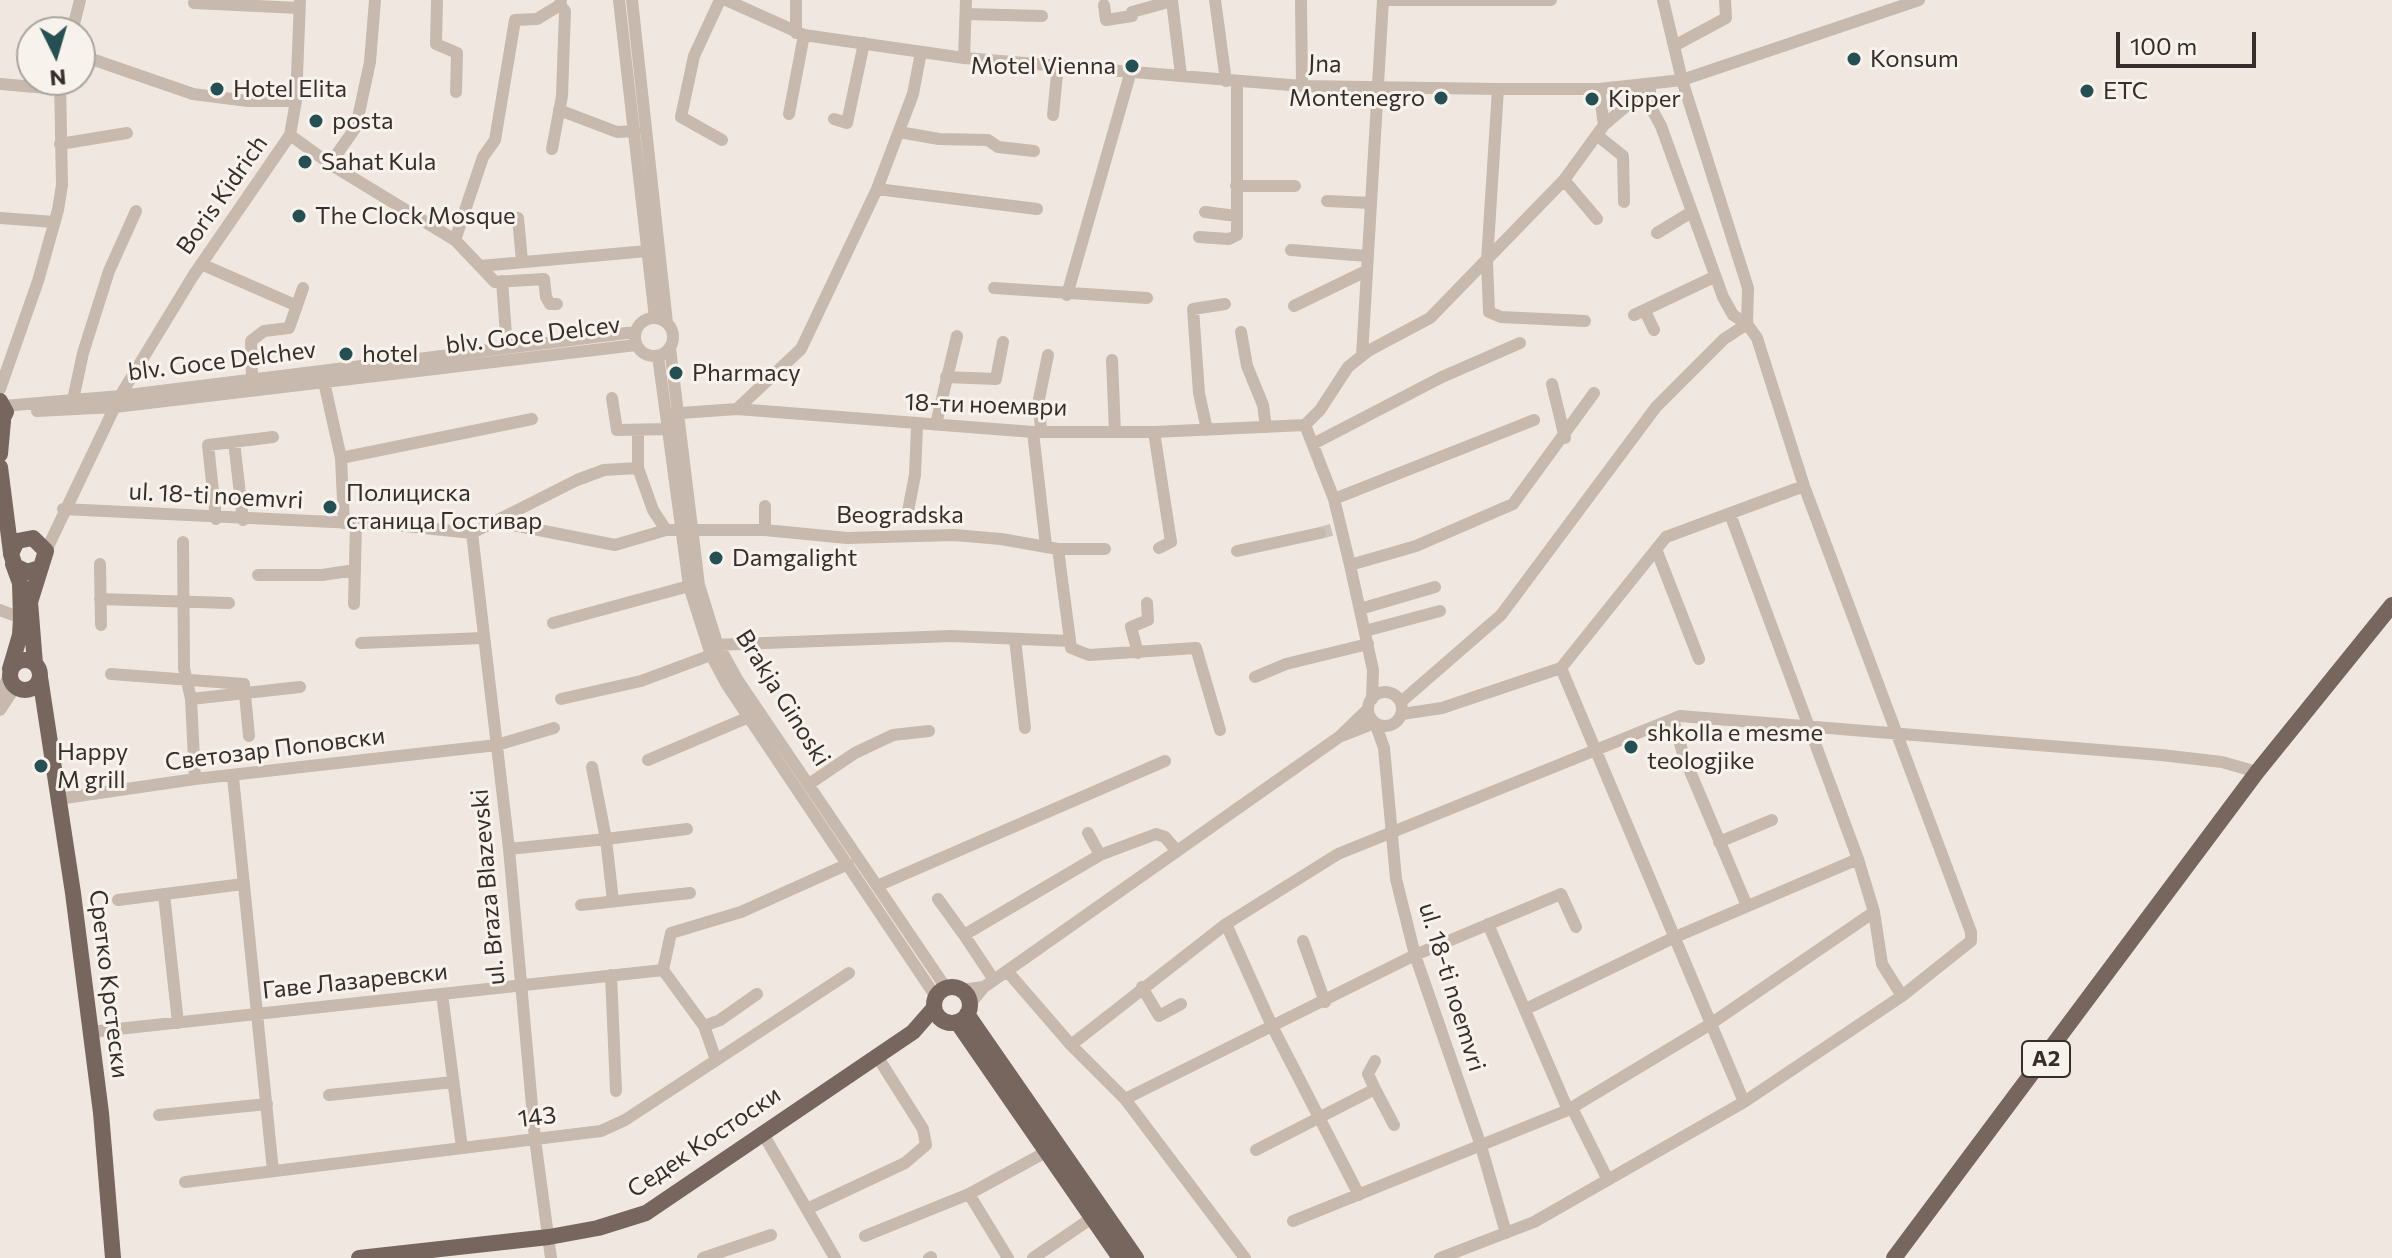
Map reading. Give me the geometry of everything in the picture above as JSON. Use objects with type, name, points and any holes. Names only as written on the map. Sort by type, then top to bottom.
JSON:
[{"type":"main road","points":[[0,454],[2,409]]},
{"type":"main road","points":[[0,467],[8,557],[20,583],[20,679]]},
{"type":"main road","points":[[7,523],[37,542]]},
{"type":"main road","points":[[8,557],[17,541],[37,542]]},
{"type":"main road","name":"Сретко Крстески","points":[[37,542],[40,568],[30,602],[20,679],[46,718],[90,1032],[113,1258]]},
{"type":"main road","points":[[8,557],[27,572],[40,568]]},
{"type":"main road","name":"A2","points":[[1894,1258],[2257,772],[2392,605]]},
{"type":"main road","name":"Седек Костоски","points":[[359,1258],[549,1237],[598,1228],[646,1213],[952,1006]]},
{"type":"main road","name":"Brakja Ginoski","points":[[952,1006],[1046,1152],[1120,1258]]},
{"type":"main road","name":"Brakja Ginoski","points":[[952,1006],[1136,1258]]},
{"type":"street","points":[[330,164],[356,127],[370,62],[375,0]]},
{"type":"street","points":[[437,0],[436,44],[457,53],[456,92]]},
{"type":"street","name":"Brakja Ginoski","points":[[619,0],[647,251],[661,321],[673,335],[670,348],[672,414],[668,429],[712,649],[737,679],[809,784],[952,1006]]},
{"type":"street","name":"Brakja Ginoski","points":[[632,0],[661,321]]},
{"type":"street","points":[[720,0],[694,56],[681,111],[682,121],[722,140]]},
{"type":"street","name":"Jna","points":[[726,0],[800,34],[964,58],[1302,86],[1498,89],[1599,89],[1682,80],[1919,0]]},
{"type":"street","points":[[964,58],[966,0]]},
{"type":"street","points":[[1199,237],[1229,239],[1237,235],[1232,81],[1215,0]]},
{"type":"street","points":[[1301,0],[1302,86]]},
{"type":"street","points":[[1362,356],[1383,0],[1551,0]]},
{"type":"street","points":[[1663,0],[1682,80],[1748,288],[1747,324]]},
{"type":"street","points":[[1674,46],[1726,18],[1725,0]]},
{"type":"street","points":[[1104,5],[1106,20],[1132,16],[1132,12],[1142,5],[1172,1],[1181,75]]},
{"type":"street","points":[[194,3],[299,4]]},
{"type":"street","points":[[455,240],[483,157],[495,140],[515,20],[537,19],[561,3],[565,11],[559,110],[552,149]]},
{"type":"street","name":"Boris Kidrich","points":[[37,542],[57,521],[117,402],[201,264],[290,135],[296,101],[299,4]]},
{"type":"street","points":[[789,114],[800,34],[799,4]]},
{"type":"street","points":[[966,14],[1042,16]]},
{"type":"street","points":[[834,119],[847,123],[864,43]]},
{"type":"street","points":[[737,409],[801,349],[877,189],[913,94],[921,52]]},
{"type":"street","points":[[96,61],[193,94],[248,101],[296,101]]},
{"type":"street","points":[[1053,115],[1058,65]]},
{"type":"street","points":[[1067,295],[1131,71]]},
{"type":"street","points":[[952,1006],[1007,971],[1339,737],[1370,704],[1373,670],[1350,565],[1338,528],[1334,499],[1305,425],[1320,410],[1348,367],[1430,318],[1564,180],[1601,131],[1650,85]]},
{"type":"street","points":[[1440,1258],[1555,1211],[1744,1102],[1902,996],[1964,950],[1971,941],[1971,932],[1804,486],[1757,338],[1747,324],[1733,315],[1714,277],[1661,126],[1650,106],[1647,95],[1650,85]]},
{"type":"street","points":[[1498,89],[1487,261],[1488,307],[1493,316],[1585,321]]},
{"type":"street","points":[[1599,89],[1601,131],[1623,156],[1624,202]]},
{"type":"street","points":[[2,409],[62,185],[59,96]]},
{"type":"street","points":[[559,110],[617,132],[635,131]]},
{"type":"street","points":[[899,132],[939,139],[988,140],[998,147],[1034,151]]},
{"type":"street","points":[[60,144],[127,133]]},
{"type":"street","points":[[290,135],[330,164],[455,240],[495,282],[544,279],[546,297],[550,304],[557,304]]},
{"type":"street","points":[[1564,180],[1597,219]]},
{"type":"street","points":[[1236,186],[1295,186]]},
{"type":"street","points":[[877,189],[1037,209]]},
{"type":"street","points":[[1327,201],[1371,203]]},
{"type":"street","points":[[73,400],[83,353],[109,271],[136,211]]},
{"type":"street","points":[[1205,212],[1236,216]]},
{"type":"street","points":[[1657,233],[1690,213]]},
{"type":"street","points":[[0,218],[54,222]]},
{"type":"street","points":[[518,218],[522,261]]},
{"type":"street","points":[[1291,250],[1367,256]]},
{"type":"street","points":[[480,266],[647,251]]},
{"type":"street","points":[[201,264],[295,305]]},
{"type":"street","points":[[1294,306],[1366,271]]},
{"type":"street","points":[[1654,330],[1640,313],[1714,277]]},
{"type":"street","points":[[502,281],[507,348]]},
{"type":"street","points":[[252,380],[251,341],[264,331],[289,328],[303,288]]},
{"type":"street","points":[[994,288],[1147,298]]},
{"type":"street","points":[[1207,430],[1199,393],[1193,309],[1225,304]]},
{"type":"street","points":[[661,321],[642,321],[635,339],[645,354],[658,356],[670,348]]},
{"type":"street","points":[[1339,737],[1375,723],[1391,725],[1396,701],[1448,665],[1501,615],[1656,407],[1724,339],[1747,324]]},
{"type":"street","points":[[1241,332],[1247,366],[1263,405],[1266,427]]},
{"type":"street","points":[[936,424],[957,336]]},
{"type":"street","name":"blv. Goce Delchev","points":[[2,409],[73,400],[117,402],[252,380],[507,348],[635,339]]},
{"type":"street","name":"blv. Goce Delcev","points":[[2,409],[117,402],[324,382],[635,339]]},
{"type":"street","points":[[946,377],[996,379],[1003,342]]},
{"type":"street","points":[[1313,444],[1442,377],[1520,343]]},
{"type":"street","points":[[1048,355],[1039,399],[1037,432],[1052,548],[1071,648],[1089,655],[1196,648],[1220,730]]},
{"type":"street","name":"Brakja Ginoski","points":[[658,356],[672,414],[688,531],[689,586],[712,649],[749,717],[848,864],[952,1006]]},
{"type":"street","points":[[1112,360],[1115,432]]},
{"type":"street","points":[[324,382],[341,458],[350,523],[355,570],[354,604]]},
{"type":"street","points":[[1552,384],[1565,438]]},
{"type":"street","points":[[1350,565],[1416,546],[1513,504],[1565,438],[1594,393]]},
{"type":"street","points":[[612,398],[617,430],[668,429]]},
{"type":"street","name":"18-ти ноември","points":[[672,414],[737,409],[917,426],[936,424],[1037,432],[1154,432],[1305,425]]},
{"type":"street","points":[[341,458],[532,419]]},
{"type":"street","points":[[1334,499],[1534,420]]},
{"type":"street","points":[[908,511],[915,475],[917,426]]},
{"type":"street","points":[[638,431],[638,468],[653,510],[666,530]]},
{"type":"street","points":[[1154,432],[1171,542],[1159,548]]},
{"type":"street","points":[[216,519],[208,445],[273,437]]},
{"type":"street","points":[[234,442],[243,520]]},
{"type":"street","name":"ul. 18-ti noemvri","points":[[63,509],[216,519],[350,523],[472,533],[577,480],[604,470],[638,468]]},
{"type":"street","points":[[1370,704],[1396,701],[1442,708],[1561,668],[1666,537],[1804,486]]},
{"type":"street","points":[[765,506],[765,530]]},
{"type":"street","points":[[1730,514],[1858,859],[1874,912],[1882,964],[1902,996]]},
{"type":"street","points":[[498,522],[615,545],[666,530],[688,531]]},
{"type":"street","name":"Beogradska","points":[[688,531],[765,530],[847,538],[954,535],[1052,548],[1105,549]]},
{"type":"street","name":"ul. Braza Blazevski","points":[[472,533],[509,849],[535,1139],[551,1258]]},
{"type":"street","points":[[1237,551],[1320,533]]},
{"type":"street","points":[[183,542],[185,678],[191,699],[195,779]]},
{"type":"street","points":[[1656,549],[1699,659]]},
{"type":"street","points":[[100,564],[101,625]]},
{"type":"street","points":[[258,575],[322,575],[355,570]]},
{"type":"street","points":[[553,623],[689,586]]},
{"type":"street","points":[[1360,609],[1435,587]]},
{"type":"street","points":[[100,599],[229,603]]},
{"type":"street","points":[[1138,653],[1131,627],[1148,620],[1147,603]]},
{"type":"street","points":[[0,610],[21,618]]},
{"type":"street","points":[[1255,677],[1440,611]]},
{"type":"street","points":[[999,622],[1001,638]]},
{"type":"street","points":[[361,643],[483,638]]},
{"type":"street","points":[[561,699],[641,681],[712,649],[1001,638],[1069,641]]},
{"type":"street","points":[[1015,639],[1025,728]]},
{"type":"street","points":[[1561,668],[1744,1102]]},
{"type":"street","points":[[1373,670],[1396,701]]},
{"type":"street","points":[[111,674],[244,684],[249,736]]},
{"type":"street","points":[[0,710],[20,679]]},
{"type":"street","points":[[191,699],[300,687]]},
{"type":"street","name":"ul. 18-ti noemvri","points":[[1370,704],[1384,748],[1396,879],[1415,955],[1481,1146],[1506,1233]]},
{"type":"street","points":[[1071,1045],[1226,924],[1338,854],[1392,829],[1673,719],[1702,716],[1896,735],[2161,755],[2222,762],[2257,772]]},
{"type":"street","points":[[648,760],[749,717]]},
{"type":"street","points":[[1673,719],[1719,842],[1747,906]]},
{"type":"street","name":"ul. 18-ti noemvri","points":[[1384,748],[1391,725]]},
{"type":"street","name":"Светозар Поповски","points":[[58,799],[195,779],[497,745],[554,728]]},
{"type":"street","points":[[809,784],[855,753],[893,735],[929,731]]},
{"type":"street","points":[[877,886],[1165,761]]},
{"type":"street","points":[[592,767],[606,839],[613,901]]},
{"type":"street","points":[[233,777],[273,1171]]},
{"type":"street","points":[[1719,842],[1772,820]]},
{"type":"street","points":[[509,849],[687,829]]},
{"type":"street","points":[[1088,833],[1100,855]]},
{"type":"street","points":[[964,935],[1100,855],[1156,834],[1165,837],[1176,850]]},
{"type":"street","points":[[1526,1009],[1673,938],[1858,859]]},
{"type":"street","points":[[716,1060],[704,1026],[663,970],[671,933],[741,912],[848,864]]},
{"type":"street","points":[[118,900],[243,884]]},
{"type":"street","points":[[581,905],[690,893]]},
{"type":"street","points":[[164,894],[178,1023]]},
{"type":"street","points":[[1125,1099],[1415,955],[1561,894],[1576,927]]},
{"type":"street","points":[[938,899],[964,935],[989,983]]},
{"type":"street","points":[[1293,1221],[1570,1109],[1709,1025],[1874,912]]},
{"type":"street","points":[[1226,924],[1272,1026],[1359,1195]]},
{"type":"street","points":[[1488,924],[1570,1109],[1608,1180]]},
{"type":"street","points":[[1303,941],[1325,1002]]},
{"type":"street","name":"Гаве Лазаревски","points":[[90,1032],[663,970]]},
{"type":"street","points":[[1007,971],[1071,1045],[1125,1099],[1245,1258]]},
{"type":"street","name":"143","points":[[185,1182],[601,1131],[625,1120],[849,973]]},
{"type":"street","points":[[611,975],[616,1091]]},
{"type":"street","points":[[1142,987],[1159,1016],[1181,1004]]},
{"type":"street","points":[[442,994],[462,1148]]},
{"type":"street","points":[[704,1026],[720,1020],[757,994]]},
{"type":"street","points":[[807,1209],[905,1163],[926,1145],[923,1129],[877,1056]]},
{"type":"street","points":[[1375,1061],[1368,1074],[1394,1125]]},
{"type":"street","points":[[329,1095],[453,1082]]},
{"type":"street","points":[[1256,1150],[1375,1089]]},
{"type":"street","points":[[159,1115],[267,1104]]},
{"type":"street","points":[[762,1132],[835,1258]]},
{"type":"street","points":[[865,1236],[969,1194],[1046,1152]]},
{"type":"street","points":[[969,1194],[1008,1258]]},
{"type":"street","points":[[1033,1258],[1092,1218]]},
{"type":"street","points":[[703,1258],[771,1235]]},
{"type":"tunnel","points":[[1320,533],[1335,529]]},
{"type":"place","name":"Konsum","points":[[1854,59]]},
{"type":"place","name":"Motel Vienna","points":[[1132,66]]},
{"type":"place","name":"Hotel Elita","points":[[217,89]]},
{"type":"place","name":"ETC","points":[[2087,91]]},
{"type":"place","name":"Montenegro","points":[[1441,98]]},
{"type":"place","name":"Kipper","points":[[1592,99]]},
{"type":"place","name":"posta","points":[[316,121]]},
{"type":"place","name":"Sahat Kula","points":[[305,162]]},
{"type":"place","name":"The Clock Mosque","points":[[299,216]]},
{"type":"place","name":"hotel","points":[[346,354]]},
{"type":"place","name":"Pharmacy","points":[[676,373]]},
{"type":"place","name":"Полициска станица Гостивар","points":[[330,507]]},
{"type":"place","name":"Damgalight","points":[[716,558]]},
{"type":"place","name":"shkolla e mesme teologjike","points":[[1631,747]]},
{"type":"place","name":"Happy M grill","points":[[41,766]]}]
